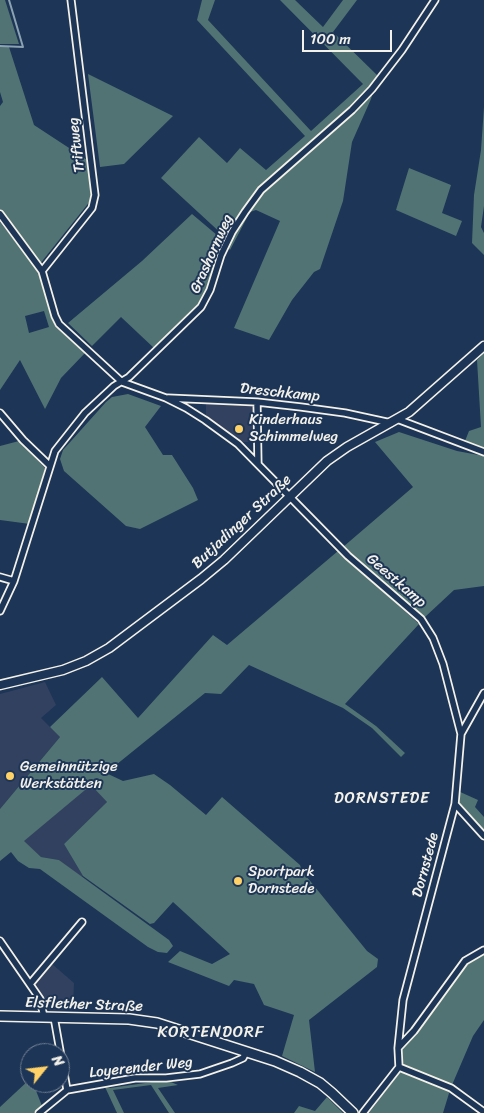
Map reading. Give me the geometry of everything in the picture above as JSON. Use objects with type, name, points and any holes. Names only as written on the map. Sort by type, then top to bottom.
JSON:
[{"type":"main road","name":"Elsflether Straße","points":[[0,1016],[146,1020],[286,1065],[320,1083],[353,1113]]},
{"type":"street","name":"Triftweg","points":[[42,271],[92,208],[95,195],[71,0]]},
{"type":"street","name":"Grashornweg","points":[[0,611],[14,581],[55,451],[85,413],[114,386],[129,377],[201,307],[210,290],[221,255],[232,232],[261,190],[352,110],[402,50],[435,0]]},
{"type":"street","points":[[0,214],[42,271],[59,324],[122,382],[166,398]]},
{"type":"street","name":"Butjadinger Straße","points":[[0,685],[64,670],[110,648],[201,579],[336,454],[420,404],[484,346]]},
{"type":"street","name":"Dreschkamp","points":[[166,398],[258,402],[394,421],[484,452]]},
{"type":"street","name":"Geestkamp","points":[[166,398],[204,420],[238,444],[348,556],[421,619],[433,638],[443,664],[461,734]]},
{"type":"street","points":[[258,402],[258,464]]},
{"type":"street","points":[[0,413],[23,440],[50,466]]},
{"type":"street","points":[[0,577],[14,581]]},
{"type":"street","name":"Dornstede","points":[[399,1067],[398,1048],[403,1000],[455,804],[461,734],[484,693]]},
{"type":"street","points":[[455,804],[484,836]]},
{"type":"street","points":[[30,984],[82,922]]},
{"type":"street","points":[[0,941],[40,999],[44,1017]]},
{"type":"street","points":[[398,1048],[414,1031],[465,961],[484,950]]},
{"type":"street","points":[[54,1017],[59,1043]]},
{"type":"street","name":"Loyerender Weg","points":[[70,1089],[135,1078],[166,1078],[200,1074],[243,1058],[246,1052]]},
{"type":"street","points":[[363,1113],[399,1067],[451,1088],[484,1112]]},
{"type":"street","name":"Loyerender Weg","points":[[39,1113],[63,1093]]},
{"type":"shaded area","name":"Kinderhaus Schimmelweg","points":[[206,402],[255,404],[256,442],[239,442],[206,417]]},
{"type":"shaded area","points":[[45,682],[56,705],[41,718],[60,737],[0,809],[0,694]]},
{"type":"shaded area","points":[[91,784],[107,802],[64,844],[83,876],[81,877],[59,860],[41,857],[23,841]]},
{"type":"shaded area","points":[[51,963],[74,983],[73,1010],[50,1011],[45,998],[34,983]]},
{"type":"green space","points":[[0,0],[5,0],[19,44],[0,44]]},
{"type":"green space","points":[[202,0],[215,0],[208,20],[311,131],[363,84],[280,0],[295,0],[323,27],[343,0],[357,0],[333,32],[378,76],[371,99],[352,142],[343,201],[320,269],[314,272],[292,300],[269,340],[234,328],[280,221],[256,210],[250,212],[230,250],[224,242],[205,296],[194,311],[155,349],[121,317],[92,346],[68,323],[142,261],[192,214],[224,241],[224,236],[161,178],[199,137],[227,163],[240,148],[266,170],[305,136],[197,20]]},
{"type":"green space","points":[[0,46],[9,47],[34,125],[92,163],[95,195],[39,265],[0,213],[0,106],[3,102],[0,92]]},
{"type":"green space","points":[[88,74],[173,116],[124,164],[100,167]]},
{"type":"green space","points":[[484,107],[484,206],[481,227],[484,233],[484,255],[472,243],[474,195],[481,150]]},
{"type":"green space","points":[[409,168],[451,185],[442,213],[462,221],[456,236],[396,210]]},
{"type":"green space","points":[[0,222],[40,273],[55,326],[85,353],[61,378],[45,409],[20,360],[0,390]],"holes":[[[44,311],[49,327],[29,333],[25,316]]]},
{"type":"green space","points":[[484,353],[483,448],[465,441],[469,431],[481,427],[477,360]]},
{"type":"green space","points":[[128,394],[161,406],[145,427],[163,455],[172,455],[193,488],[198,500],[140,529],[126,526],[64,471],[60,459],[63,450],[106,402],[112,397]]},
{"type":"green space","points":[[399,432],[457,451],[484,456],[484,586],[454,590],[425,617],[343,547],[413,487],[375,442]]},
{"type":"green space","points":[[19,441],[45,468],[30,524],[0,520],[0,446]]},
{"type":"green space","points":[[338,551],[419,624],[345,704],[376,726],[405,753],[401,757],[372,728],[343,708],[249,665],[221,694],[205,693],[106,773],[123,781],[154,774],[206,815],[222,797],[300,865],[302,871],[367,951],[378,959],[377,967],[309,1020],[315,1072],[282,1056],[294,1015],[264,1005],[254,984],[234,980],[229,986],[168,962],[180,951],[212,964],[230,954],[173,902],[154,923],[150,924],[83,876],[64,844],[107,802],[91,785],[24,841],[41,857],[59,860],[169,940],[173,946],[167,953],[158,952],[148,947],[40,869],[29,868],[18,861],[11,852],[0,861],[0,809],[60,737],[50,727],[102,677],[138,718],[213,635],[227,645]]},
{"type":"green space","points":[[458,791],[478,800],[475,807],[484,817],[484,833],[457,804]]},
{"type":"green space","points":[[484,953],[484,1020],[473,1036],[452,1085],[401,1067],[400,1048],[418,1032],[467,964]]},
{"type":"green space","points":[[401,1071],[450,1090],[443,1113],[369,1113]]},
{"type":"green space","points":[[166,1080],[178,1085],[158,1088],[175,1113],[169,1113],[151,1085],[113,1090],[124,1113],[117,1113],[105,1087],[110,1088]]},
{"type":"green space","points":[[20,1088],[20,1093],[37,1093],[42,1106],[34,1113],[0,1113],[0,1107]]},
{"type":"green space","points":[[327,1097],[343,1113],[294,1113],[299,1106],[315,1111]]},
{"type":"waterway","points":[[0,46],[23,47],[9,0]]},
{"type":"place","name":"Kinderhaus Schimmelweg","points":[[239,429]]},
{"type":"place","name":"Gemeinnützige Werkstätten","points":[[10,776]]},
{"type":"place","name":"Sportpark Dornstede","points":[[238,881]]},
{"type":"district","name":"DORNSTEDE","points":[[382,799]]},
{"type":"district","name":"KORTENDORF","points":[[211,1033]]}]
